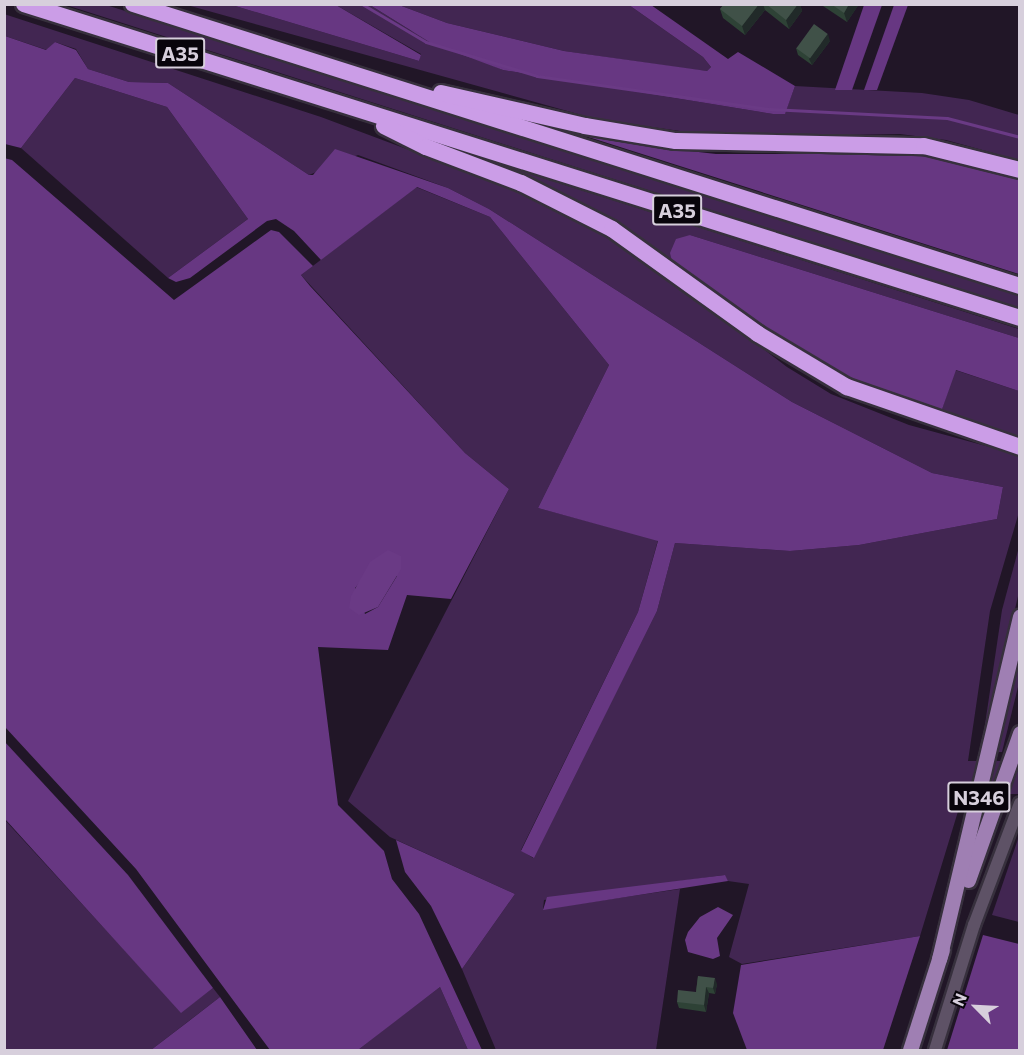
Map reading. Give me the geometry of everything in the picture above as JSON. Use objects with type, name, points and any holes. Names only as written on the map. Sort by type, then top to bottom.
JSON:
[{"type":"highway","name":"A35","points":[[24,4],[1020,318]]},
{"type":"highway","name":"A35","points":[[133,4],[1020,286]]},
{"type":"highway","name":"A35","points":[[359,76],[585,126],[676,141],[924,146],[1020,170]]},
{"type":"highway","name":"A35","points":[[335,102],[426,147],[521,183],[603,224],[758,334],[847,387],[1020,447]]},
{"type":"main road","name":"N346","points":[[939,959],[1020,616]]},
{"type":"main road","name":"N346","points":[[910,1050],[939,959],[1020,733]]},
{"type":"street","points":[[935,1050],[974,925],[1020,803]]},
{"type":"shaded area","points":[[66,5],[106,5],[1019,290],[1019,308]]},
{"type":"shaded area","points":[[187,5],[232,5],[419,61],[421,54],[336,5],[370,5],[410,30],[503,70],[773,114],[785,113],[795,86],[922,93],[969,100],[1019,115],[1019,160],[946,140],[900,134],[722,137],[596,119]]},
{"type":"shaded area","points":[[232,5],[336,5],[421,55],[419,61]]},
{"type":"shaded area","points":[[370,5],[399,5],[447,23],[564,51],[707,71],[711,67],[703,57],[629,5],[651,5],[728,59],[738,52],[795,86],[785,114],[773,114],[503,70],[431,43]]},
{"type":"shaded area","points":[[399,5],[629,5],[703,57],[711,67],[707,71],[688,69],[564,51],[447,23]]},
{"type":"shaded area","points":[[864,5],[882,5],[852,90],[835,90]]},
{"type":"shaded area","points":[[894,5],[908,5],[877,90],[864,90]]},
{"type":"shaded area","points":[[4,14],[321,117],[527,194],[595,228],[648,261],[787,367],[831,394],[909,425],[1019,455],[1019,512],[990,611],[963,795],[920,936],[742,964],[729,957],[749,884],[728,881],[724,875],[544,900],[543,909],[680,889],[656,1050],[496,1050],[462,969],[515,894],[390,837],[348,801],[509,489],[465,453],[301,275],[416,187],[490,217],[609,365],[538,508],[658,540],[638,612],[521,850],[533,858],[657,611],[675,543],[790,551],[859,545],[997,519],[1003,487],[932,473],[792,402],[489,209],[448,188],[358,155],[309,175],[168,83],[129,82],[88,69],[76,49],[55,42],[47,50],[5,36]]},
{"type":"shaded area","points":[[5,36],[46,50],[55,42],[76,50],[88,69],[129,82],[168,83],[309,175],[313,175],[335,149],[448,188],[489,209],[792,402],[932,473],[1003,487],[997,519],[859,545],[790,551],[675,543],[657,611],[534,858],[521,851],[638,612],[658,541],[538,508],[609,365],[490,217],[417,187],[321,260],[294,231],[276,219],[267,221],[190,278],[176,282],[168,278],[248,219],[167,107],[75,78],[21,148],[5,144]]},
{"type":"shaded area","points":[[75,78],[167,107],[248,219],[168,278],[21,148]]},
{"type":"shaded area","points":[[535,120],[654,147],[716,154],[932,154],[1019,178],[1019,274]]},
{"type":"shaded area","points":[[4,158],[12,160],[174,300],[271,230],[279,232],[313,266],[301,275],[310,286],[465,453],[509,489],[451,599],[407,595],[388,650],[318,647],[338,805],[384,851],[392,879],[419,914],[482,1050],[468,1050],[440,987],[358,1050],[270,1050],[136,869],[5,727]],"holes":[[[365,576],[397,576],[378,607],[365,614],[355,588]]]},
{"type":"shaded area","points":[[483,159],[1019,329],[1019,338],[690,235],[673,265],[482,162]]},
{"type":"shaded area","points":[[690,235],[1019,338],[1019,391],[956,370],[940,415],[867,389],[805,358],[673,265],[670,253],[676,239]]},
{"type":"shaded area","points":[[955,370],[1019,391],[1019,443],[940,415]]},
{"type":"shaded area","points":[[1019,547],[1019,592],[980,758],[1002,610]]},
{"type":"shaded area","points":[[388,550],[401,556],[401,569],[378,607],[359,615],[349,608],[351,596],[370,562]]},
{"type":"shaded area","points":[[1019,634],[1019,683],[1002,752],[998,752]]},
{"type":"shaded area","points":[[4,741],[128,875],[213,988],[181,1013],[5,819]]},
{"type":"shaded area","points":[[714,761],[1019,761],[1019,794],[714,794]]},
{"type":"shaded area","points":[[4,819],[181,1012],[213,988],[220,997],[151,1050],[5,1050]]},
{"type":"shaded area","points":[[1019,836],[1019,922],[992,915]]},
{"type":"shaded area","points":[[396,840],[515,894],[462,969],[431,906],[405,872]]},
{"type":"shaded area","points":[[725,875],[728,881],[543,910],[547,897]]},
{"type":"shaded area","points":[[718,907],[733,915],[717,938],[720,956],[713,959],[688,952],[685,940],[688,932],[700,917]]},
{"type":"shaded area","points":[[983,935],[1019,944],[1019,1050],[947,1050]]},
{"type":"shaded area","points":[[920,936],[883,1050],[747,1050],[733,1013],[741,965]]},
{"type":"shaded area","points":[[440,987],[468,1050],[358,1050],[391,1024]]},
{"type":"shaded area","points":[[220,997],[257,1050],[151,1050],[189,1021]]},
{"type":"building","points":[[724,4],[759,4],[742,26],[720,9]]},
{"type":"building","points":[[766,4],[798,4],[786,20]]},
{"type":"building","points":[[831,4],[849,4],[844,13]]},
{"type":"building","points":[[814,24],[828,34],[810,58],[796,48]]},
{"type":"building","points":[[698,976],[715,978],[713,988],[706,987],[704,1005],[677,1002],[678,990],[696,992]]},
{"type":"waterway","points":[[362,4],[426,42],[537,76],[770,109],[947,118],[1020,137]]}]
